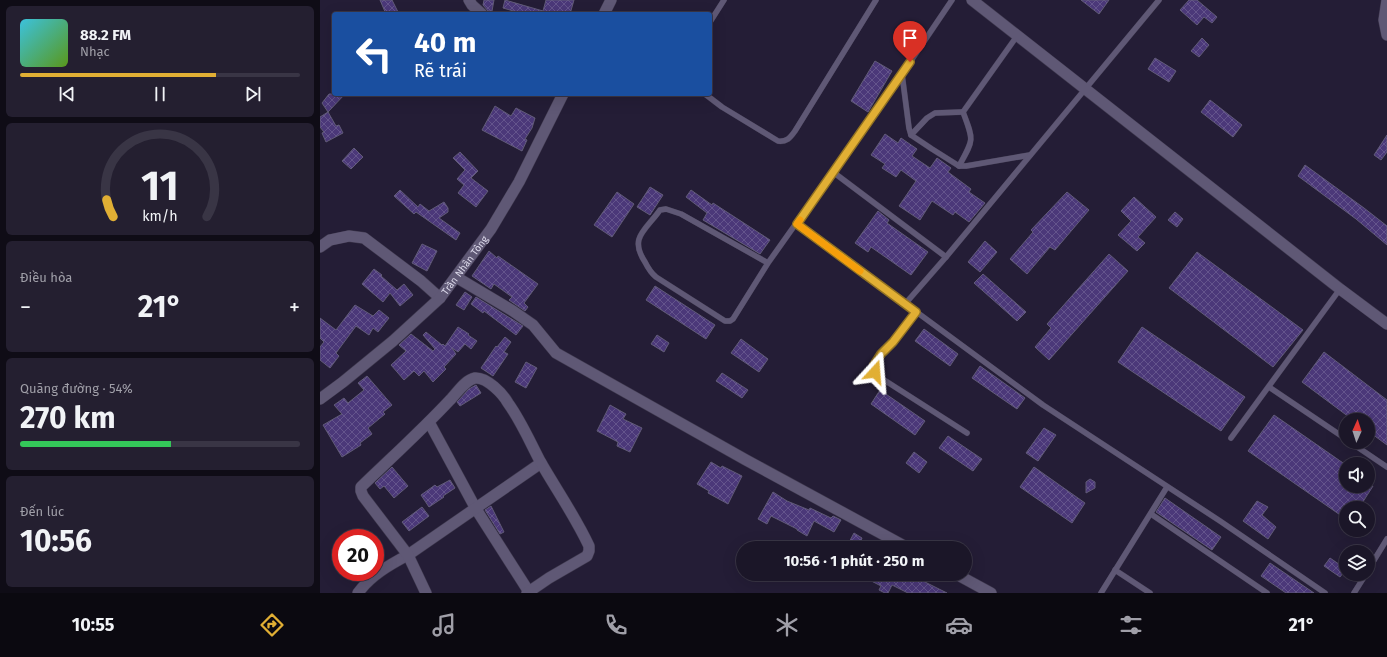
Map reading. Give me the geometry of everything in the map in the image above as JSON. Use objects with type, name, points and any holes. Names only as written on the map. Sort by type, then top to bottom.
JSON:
[{"type":"street","points":[[469,0],[480,12]]},
{"type":"street","points":[[605,12],[611,0]]},
{"type":"street","points":[[972,0],[1340,289],[1387,324]]},
{"type":"street","points":[[1387,0],[1387,35]]},
{"type":"street","name":"Trần Nhân Tông","points":[[320,399],[393,341],[440,298],[491,229],[515,188],[562,96]]},
{"type":"street","points":[[320,247],[330,240],[349,236],[364,238],[421,281],[440,298]]},
{"type":"street","points":[[456,277],[513,311],[533,325],[556,353],[895,541]]},
{"type":"street","points":[[426,593],[408,555],[363,496],[361,487],[429,422],[469,381],[476,378],[483,379],[493,386],[508,403],[584,536],[589,546],[589,551],[586,556],[528,592],[476,509],[429,422]]},
{"type":"street","points":[[358,593],[369,580],[391,564],[408,555],[476,509],[541,462]]},
{"type":"street","points":[[969,581],[991,593]]},
{"type":"lane","points":[[712,19],[724,0]]},
{"type":"lane","points":[[708,96],[722,107],[778,141],[783,142],[788,140],[876,0]]},
{"type":"lane","points":[[768,263],[682,214],[666,209],[660,210],[639,238],[637,246],[639,254],[652,273],[725,321],[730,321],[733,319],[768,263],[902,74],[952,0]]},
{"type":"lane","points":[[905,304],[946,257],[1158,0]]},
{"type":"lane","points":[[963,112],[1017,36]]},
{"type":"lane","points":[[902,74],[911,135],[959,166],[1030,155]]},
{"type":"lane","points":[[911,135],[927,118],[935,113],[963,112]]},
{"type":"lane","points":[[959,166],[971,141],[970,132],[963,112]]},
{"type":"lane","points":[[833,172],[946,257]]},
{"type":"lane","points":[[797,224],[1043,405],[1325,593]]},
{"type":"lane","points":[[1231,438],[1340,289]]},
{"type":"lane","points":[[916,312],[893,342],[881,354],[874,365],[875,372],[881,378],[967,433]]},
{"type":"lane","points":[[1269,387],[1339,434]]},
{"type":"lane","points":[[1360,449],[1387,467]]},
{"type":"lane","points":[[1101,593],[1167,487]]},
{"type":"lane","points":[[1151,514],[1267,593]]},
{"type":"lane","points":[[1375,559],[1387,540]]},
{"type":"lane","points":[[1115,570],[1150,593]]},
{"type":"lane","points":[[1354,593],[1362,581]]},
{"type":"building","points":[[380,0],[392,0],[398,12],[385,12]]},
{"type":"building","points":[[484,0],[494,0],[492,11],[488,11],[483,5]]},
{"type":"building","points":[[505,0],[543,11],[546,0],[574,0],[571,12],[517,12],[503,8]]},
{"type":"building","points":[[1081,0],[1109,0],[1099,14]]},
{"type":"building","points":[[1189,0],[1197,0],[1217,17],[1212,23],[1204,17],[1197,25],[1180,10]]},
{"type":"building","points":[[1202,38],[1209,45],[1199,57],[1191,51]]},
{"type":"building","points":[[1155,58],[1176,71],[1169,82],[1148,69]]},
{"type":"building","points":[[875,61],[892,71],[868,112],[851,101]]},
{"type":"building","points":[[329,94],[332,94],[332,96],[343,96],[328,112],[322,103]]},
{"type":"building","points":[[1210,100],[1242,125],[1233,137],[1201,112]]},
{"type":"building","points":[[495,106],[511,116],[516,108],[535,118],[532,128],[525,139],[527,140],[522,151],[482,130]]},
{"type":"building","points":[[328,112],[336,126],[339,125],[343,133],[326,142],[322,133],[324,132],[320,127],[320,117]]},
{"type":"building","points":[[885,134],[898,143],[901,138],[917,149],[912,156],[930,168],[937,158],[951,168],[948,172],[971,189],[969,192],[985,203],[969,222],[955,212],[953,215],[932,201],[920,220],[899,206],[916,181],[901,170],[896,177],[882,168],[885,164],[871,155]]},
{"type":"building","points":[[1387,135],[1387,152],[1381,160],[1374,155]]},
{"type":"building","points":[[354,148],[363,157],[351,169],[342,161]]},
{"type":"building","points":[[460,152],[478,171],[471,178],[488,191],[476,207],[458,193],[464,185],[457,179],[465,170],[453,158]]},
{"type":"building","points":[[1305,165],[1387,226],[1387,245],[1356,219],[1298,176]]},
{"type":"building","points":[[650,187],[663,195],[650,215],[637,207]]},
{"type":"building","points":[[400,190],[418,207],[420,204],[429,211],[444,202],[448,208],[448,212],[439,218],[460,233],[456,240],[416,212],[414,214],[394,196]]},
{"type":"building","points":[[691,190],[712,205],[713,203],[770,240],[760,254],[703,220],[707,213],[686,197]]},
{"type":"building","points":[[617,192],[634,204],[612,237],[594,225]]},
{"type":"building","points":[[1067,192],[1089,210],[1055,250],[1050,247],[1027,274],[1010,259],[1033,232],[1031,230]]},
{"type":"building","points":[[1134,197],[1156,217],[1138,237],[1145,243],[1137,251],[1118,235],[1131,221],[1121,211]]},
{"type":"building","points":[[878,211],[889,220],[887,223],[928,252],[911,275],[871,247],[868,252],[855,243]]},
{"type":"building","points":[[1175,212],[1183,219],[1177,227],[1168,220]]},
{"type":"building","points":[[985,241],[997,252],[980,272],[968,262]]},
{"type":"building","points":[[422,244],[437,251],[427,271],[412,263]]},
{"type":"building","points":[[489,251],[497,258],[498,256],[538,284],[524,303],[528,307],[525,311],[509,300],[512,297],[494,284],[491,289],[472,276]]},
{"type":"building","points":[[1197,252],[1303,330],[1273,367],[1169,288]]},
{"type":"building","points":[[1109,254],[1128,271],[1049,360],[1035,347],[1051,328],[1047,324]]},
{"type":"building","points":[[374,269],[397,290],[404,284],[413,295],[400,306],[390,293],[383,302],[362,284]]},
{"type":"building","points":[[983,274],[1026,312],[1017,321],[974,283]]},
{"type":"building","points":[[655,286],[715,325],[706,339],[646,300]]},
{"type":"building","points":[[465,292],[472,297],[464,310],[456,305]]},
{"type":"building","points":[[476,297],[523,326],[516,335],[484,311],[483,313],[471,304]]},
{"type":"building","points":[[355,305],[373,316],[379,310],[389,318],[378,332],[373,328],[369,335],[356,326],[336,353],[339,356],[330,368],[320,360],[320,347],[324,342],[320,338],[320,318],[336,330]]},
{"type":"building","points":[[458,327],[477,341],[471,349],[465,344],[458,352],[452,348],[456,354],[444,367],[446,369],[433,382],[424,371],[419,376],[414,371],[404,380],[391,365],[406,351],[399,345],[411,334],[433,351],[435,349],[423,335],[426,332],[445,346]]},
{"type":"building","points":[[1142,327],[1245,397],[1221,431],[1118,362]]},
{"type":"building","points":[[924,329],[958,354],[950,366],[915,341]]},
{"type":"building","points":[[657,335],[669,343],[664,352],[651,344]]},
{"type":"building","points":[[505,337],[511,342],[504,352],[508,354],[493,376],[481,368],[496,346],[497,347]]},
{"type":"building","points":[[741,339],[768,359],[759,372],[731,353]]},
{"type":"building","points":[[1324,352],[1387,400],[1387,445],[1375,436],[1375,413],[1344,413],[1302,382]]},
{"type":"building","points":[[526,362],[537,368],[526,388],[515,382]]},
{"type":"building","points":[[980,366],[1025,398],[1017,409],[972,378]]},
{"type":"building","points":[[722,373],[748,390],[742,398],[716,381]]},
{"type":"building","points":[[367,376],[392,405],[383,412],[385,414],[368,428],[372,434],[360,443],[361,445],[342,457],[323,425],[342,414],[334,405],[344,398],[348,403],[364,390],[358,383]]},
{"type":"building","points":[[476,385],[481,393],[460,406],[457,402],[469,389]]},
{"type":"building","points":[[880,390],[925,421],[915,435],[871,404]]},
{"type":"building","points":[[610,405],[626,414],[623,419],[642,428],[630,452],[617,446],[618,442],[597,431]]},
{"type":"building","points":[[1274,415],[1339,460],[1339,493],[1369,493],[1363,501],[1339,501],[1339,514],[1248,451]]},
{"type":"building","points":[[1044,428],[1056,435],[1038,461],[1026,453]]},
{"type":"building","points":[[948,436],[982,459],[973,471],[939,448]]},
{"type":"building","points":[[914,452],[927,462],[919,473],[906,463]]},
{"type":"building","points":[[711,462],[721,468],[722,466],[742,476],[728,504],[708,493],[709,491],[697,484]]},
{"type":"building","points":[[392,467],[408,486],[394,498],[384,486],[380,489],[375,483]]},
{"type":"building","points":[[1034,467],[1085,503],[1072,523],[1020,487]]},
{"type":"building","points":[[1090,479],[1095,482],[1095,488],[1086,493],[1086,482]]},
{"type":"building","points":[[450,480],[455,488],[429,507],[421,495],[435,485],[437,487]]},
{"type":"building","points":[[773,492],[787,501],[809,510],[810,508],[831,518],[833,516],[841,520],[834,532],[814,521],[807,536],[797,529],[771,516],[767,524],[758,519]]},
{"type":"building","points":[[1165,498],[1221,537],[1212,550],[1156,512]]},
{"type":"building","points":[[1257,501],[1268,507],[1262,515],[1276,527],[1268,539],[1243,521]]},
{"type":"building","points":[[491,506],[504,532],[500,534],[485,510]]},
{"type":"building","points":[[422,507],[429,516],[409,531],[402,522]]},
{"type":"building","points":[[854,533],[862,538],[861,541],[850,541]]},
{"type":"building","points":[[1330,558],[1339,564],[1339,576],[1324,566]]},
{"type":"building","points":[[1270,563],[1314,593],[1286,593],[1261,576]]},
{"type":"building","points":[[871,581],[923,581],[947,593],[908,593],[892,585],[888,593],[885,593],[879,590],[881,586]]},
{"type":"slow traffic","points":[[800,220],[797,224],[860,271]]},
{"type":"route","points":[[875,372],[874,365],[881,354],[893,342],[916,312],[797,224],[910,62]]}]
